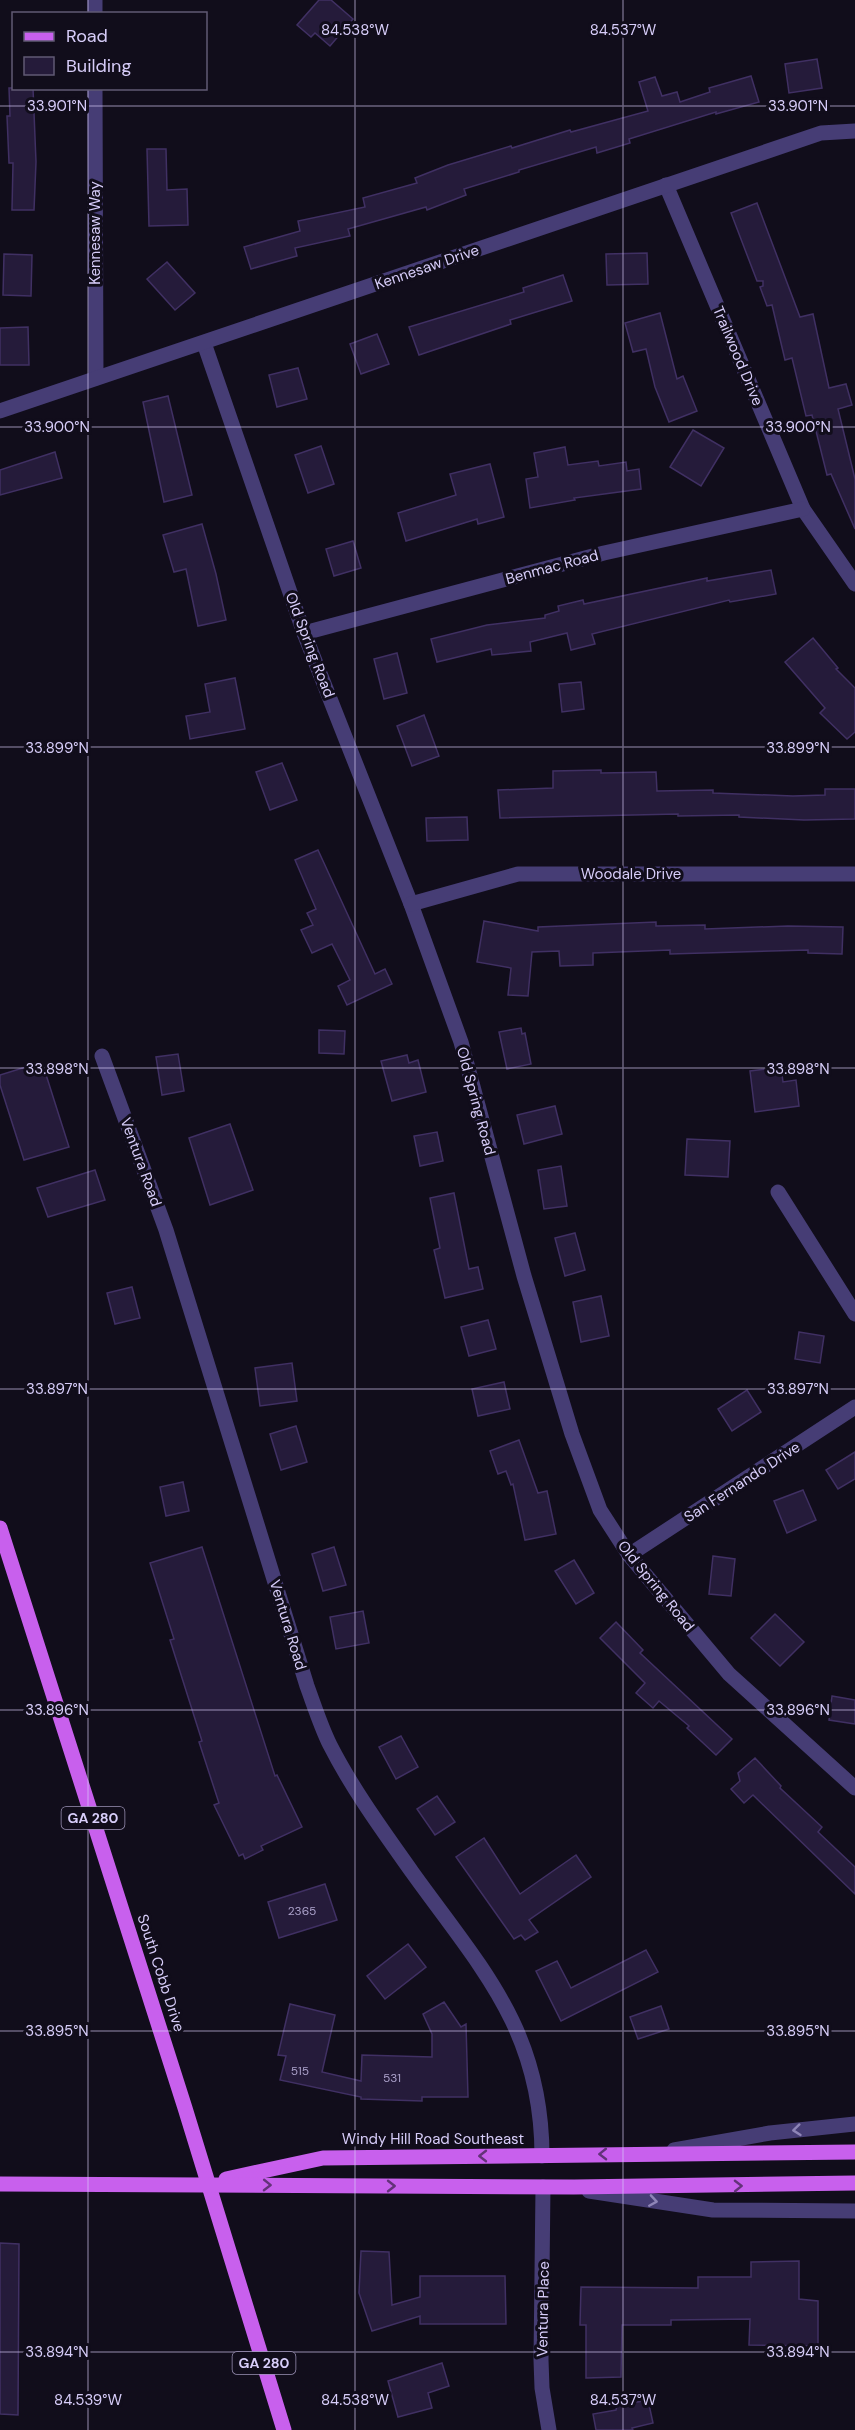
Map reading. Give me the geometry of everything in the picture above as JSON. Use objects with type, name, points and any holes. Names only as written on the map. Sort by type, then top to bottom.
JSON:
[{"type":"main road","name":"South Cobb Drive","points":[[0,1528],[209,2184],[284,2430]]},
{"type":"main road","name":"Windy Hill Road Southeast","points":[[209,2184],[257,2170],[323,2158],[855,2152]]},
{"type":"main road","name":"Windy Hill Road Southeast","points":[[0,2184],[574,2187],[855,2183]]},
{"type":"street","name":"Kennesaw Way","points":[[95,90],[96,378]]},
{"type":"street","name":"Kennesaw Drive","points":[[0,411],[821,133],[855,131]]},
{"type":"street","name":"Trailwood Drive","points":[[666,185],[803,509],[855,584]]},
{"type":"street","name":"Old Spring Road","points":[[204,343],[304,633],[411,904],[461,1042],[524,1276],[572,1434],[600,1510],[629,1555],[729,1674],[855,1788]]},
{"type":"street","name":"Benmac Road","points":[[304,633],[604,553],[803,509]]},
{"type":"street","name":"Woodale Drive","points":[[411,904],[518,874],[855,874]]},
{"type":"street","name":"Ventura Road","points":[[102,1056],[166,1230],[304,1674],[330,1744],[363,1801],[488,1977],[508,2010],[520,2037],[537,2091],[542,2156]]},
{"type":"street","points":[[778,1192],[855,1314]]},
{"type":"street","name":"San Fernando Drive","points":[[629,1555],[855,1407]]},
{"type":"street","name":"Windy Hill Road Southeast","points":[[662,2153],[759,2134],[855,2124]]},
{"type":"street","name":"Ventura Place","points":[[543,2187],[541,2360],[549,2430]]},
{"type":"street","name":"Windy Hill Road Southeast","points":[[574,2187],[713,2210],[855,2211]]},
{"type":"building","points":[[319,0],[331,0],[353,19],[330,46],[315,33],[311,37],[297,25]]},
{"type":"building","points":[[817,59],[822,88],[789,93],[785,64]]},
{"type":"building","points":[[751,76],[759,102],[716,114],[716,112],[629,139],[630,143],[597,153],[596,147],[519,170],[519,172],[464,189],[466,195],[427,210],[426,207],[348,229],[350,236],[295,248],[297,256],[251,269],[244,247],[300,231],[298,221],[365,207],[363,198],[417,183],[415,178],[448,165],[570,130],[571,132],[648,111],[639,82],[655,77],[662,96],[677,92],[680,102],[710,92],[709,88]]},
{"type":"building","points":[[9,88],[33,90],[36,162],[34,210],[12,210],[13,163],[9,163],[7,116],[10,116]]},
{"type":"building","points":[[147,149],[166,149],[167,190],[187,189],[188,225],[149,226]]},
{"type":"building","points":[[757,203],[800,317],[813,314],[829,388],[846,384],[852,405],[838,409],[855,479],[855,529],[831,474],[827,475],[812,415],[806,416],[792,358],[785,360],[772,305],[767,306],[760,287],[763,286],[763,281],[757,281],[731,213]]},
{"type":"building","points":[[647,253],[648,284],[607,285],[606,254]]},
{"type":"building","points":[[4,254],[32,255],[31,296],[3,295]]},
{"type":"building","points":[[167,262],[195,293],[175,310],[147,279]]},
{"type":"building","points":[[563,275],[572,301],[510,320],[511,324],[419,355],[409,327],[524,292],[523,288]]},
{"type":"building","points":[[660,313],[677,379],[683,376],[697,411],[669,422],[655,387],[646,349],[633,352],[625,323]]},
{"type":"building","points":[[28,327],[29,365],[0,365],[0,328]]},
{"type":"building","points":[[377,334],[389,364],[361,374],[350,344]]},
{"type":"building","points":[[298,368],[307,399],[277,407],[269,375]]},
{"type":"building","points":[[168,396],[192,495],[164,502],[143,402]]},
{"type":"building","points":[[693,430],[724,448],[701,486],[670,467]]},
{"type":"building","points":[[321,446],[334,484],[308,493],[295,455]]},
{"type":"building","points":[[565,447],[568,465],[598,461],[599,466],[626,462],[627,471],[639,469],[641,489],[574,498],[575,500],[530,508],[526,479],[538,477],[534,453]]},
{"type":"building","points":[[55,452],[62,478],[0,495],[0,470]]},
{"type":"building","points":[[490,464],[504,517],[478,524],[477,519],[406,541],[398,513],[456,495],[450,474]]},
{"type":"building","points":[[202,524],[226,620],[198,626],[186,569],[174,572],[163,535]]},
{"type":"building","points":[[353,541],[361,568],[334,576],[326,549]]},
{"type":"building","points":[[771,570],[776,594],[730,602],[729,600],[592,634],[595,644],[571,650],[567,633],[530,642],[531,651],[492,655],[491,649],[437,662],[431,639],[487,625],[545,618],[545,615],[559,611],[558,606],[583,600],[584,604],[707,578],[707,581]]},
{"type":"building","points":[[813,638],[838,668],[836,669],[855,688],[855,732],[847,739],[820,713],[825,708],[785,662]]},
{"type":"building","points":[[397,653],[407,693],[384,699],[374,659]]},
{"type":"building","points":[[235,678],[245,729],[190,739],[186,716],[210,712],[205,684]]},
{"type":"building","points":[[581,682],[584,709],[562,712],[559,684]]},
{"type":"building","points":[[424,715],[439,756],[412,766],[397,726]]},
{"type":"building","points":[[282,763],[297,800],[270,810],[256,772]]},
{"type":"building","points":[[601,770],[601,773],[656,772],[657,791],[713,790],[713,793],[793,796],[825,795],[825,789],[855,789],[855,819],[804,820],[739,817],[739,815],[678,816],[678,814],[500,818],[498,790],[553,788],[553,771]]},
{"type":"building","points":[[467,817],[468,840],[427,841],[426,818]]},
{"type":"building","points":[[318,850],[375,974],[385,969],[392,984],[347,1005],[338,986],[350,980],[332,944],[312,953],[301,930],[313,925],[307,913],[316,909],[295,860]]},
{"type":"building","points":[[484,921],[538,931],[538,927],[656,922],[656,926],[705,925],[705,929],[843,927],[842,954],[808,953],[808,950],[670,954],[670,950],[593,953],[593,965],[560,966],[559,951],[532,952],[528,996],[508,995],[511,968],[477,962]]},
{"type":"building","points":[[521,1028],[522,1034],[525,1033],[531,1064],[507,1069],[499,1032]]},
{"type":"building","points":[[319,1030],[345,1031],[344,1054],[319,1053]]},
{"type":"building","points":[[178,1054],[184,1091],[162,1095],[156,1057]]},
{"type":"building","points":[[407,1055],[409,1063],[418,1060],[426,1092],[392,1101],[381,1061]]},
{"type":"building","points":[[42,1062],[69,1147],[24,1160],[0,1085],[0,1075]]},
{"type":"building","points":[[781,1067],[783,1082],[796,1080],[799,1106],[755,1112],[750,1071]]},
{"type":"building","points":[[555,1106],[562,1134],[524,1144],[517,1115]]},
{"type":"building","points":[[230,1124],[253,1190],[210,1205],[189,1138]]},
{"type":"building","points":[[437,1132],[443,1161],[420,1166],[414,1136]]},
{"type":"building","points":[[687,1139],[730,1141],[728,1177],[685,1175]]},
{"type":"building","points":[[561,1166],[567,1206],[544,1209],[538,1170]]},
{"type":"building","points":[[95,1170],[105,1200],[48,1217],[37,1188]]},
{"type":"building","points":[[454,1193],[469,1269],[478,1267],[483,1289],[445,1298],[434,1250],[440,1248],[430,1198]]},
{"type":"building","points":[[575,1233],[585,1270],[565,1276],[555,1238]]},
{"type":"building","points":[[132,1287],[140,1318],[115,1324],[107,1293]]},
{"type":"building","points":[[601,1296],[609,1336],[581,1342],[573,1302]]},
{"type":"building","points":[[488,1320],[496,1349],[469,1356],[461,1327]]},
{"type":"building","points":[[799,1332],[824,1336],[820,1363],[795,1359]]},
{"type":"building","points":[[292,1363],[297,1401],[260,1406],[255,1368]]},
{"type":"building","points":[[504,1382],[510,1409],[478,1416],[472,1389]]},
{"type":"building","points":[[747,1390],[761,1412],[732,1431],[718,1409]]},
{"type":"building","points":[[296,1426],[307,1462],[281,1470],[270,1434]]},
{"type":"building","points":[[519,1440],[538,1493],[547,1491],[556,1534],[525,1540],[513,1484],[511,1485],[506,1471],[498,1474],[490,1451]]},
{"type":"building","points":[[855,1452],[855,1479],[838,1489],[826,1470]]},
{"type":"building","points":[[183,1482],[189,1511],[166,1516],[160,1487]]},
{"type":"building","points":[[803,1490],[816,1520],[787,1533],[774,1501]]},
{"type":"building","points":[[202,1547],[275,1776],[277,1775],[302,1827],[261,1846],[263,1850],[245,1859],[243,1854],[239,1856],[214,1805],[219,1803],[199,1742],[202,1741],[170,1640],[174,1639],[150,1563]]},
{"type":"building","points":[[334,1547],[346,1585],[323,1591],[312,1554]]},
{"type":"building","points":[[713,1556],[735,1559],[731,1596],[709,1594]]},
{"type":"building","points":[[574,1560],[594,1593],[576,1604],[555,1571]]},
{"type":"building","points":[[363,1611],[369,1643],[336,1649],[330,1617]]},
{"type":"building","points":[[775,1614],[804,1642],[780,1666],[751,1638]]},
{"type":"building","points":[[616,1622],[643,1650],[640,1653],[732,1739],[716,1755],[687,1728],[689,1726],[659,1701],[653,1708],[636,1693],[645,1683],[600,1638]]},
{"type":"building","points":[[832,1696],[855,1700],[855,1724],[829,1720]]},
{"type":"building","points":[[401,1736],[418,1767],[396,1779],[379,1747]]},
{"type":"building","points":[[755,1758],[781,1786],[780,1788],[822,1827],[818,1832],[855,1867],[855,1894],[753,1795],[744,1803],[731,1789],[740,1781],[738,1773]]},
{"type":"building","points":[[437,1796],[455,1822],[435,1835],[417,1809]]},
{"type":"building","points":[[484,1838],[520,1894],[576,1855],[591,1877],[529,1920],[538,1932],[525,1940],[521,1935],[514,1939],[456,1857]]},
{"type":"building","points":[[325,1884],[337,1920],[279,1938],[268,1902]]},
{"type":"building","points":[[408,1944],[426,1967],[385,1999],[367,1976]]},
{"type":"building","points":[[646,1950],[658,1972],[561,2021],[536,1971],[557,1961],[571,1988]]},
{"type":"building","points":[[444,2002],[461,2027],[466,2024],[468,2097],[422,2097],[422,2101],[361,2099],[361,2097],[280,2080],[286,2056],[278,2055],[290,2004],[335,2015],[322,2072],[361,2081],[362,2055],[432,2057],[432,2034],[423,2014]]},
{"type":"building","points":[[661,2006],[669,2029],[638,2039],[630,2017]]},
{"type":"building","points":[[0,2243],[19,2244],[18,2415],[0,2414]]},
{"type":"building","points":[[361,2251],[389,2252],[392,2305],[420,2297],[420,2276],[505,2276],[506,2324],[420,2324],[420,2316],[372,2331],[359,2293]]},
{"type":"building","points":[[799,2261],[799,2299],[818,2301],[818,2346],[749,2345],[750,2319],[671,2320],[671,2325],[622,2325],[621,2377],[586,2378],[586,2325],[580,2325],[581,2287],[698,2288],[698,2277],[751,2277],[751,2262]]},
{"type":"building","points":[[442,2363],[449,2386],[428,2393],[432,2408],[398,2417],[388,2381]]},
{"type":"building","points":[[648,2400],[653,2423],[632,2428],[633,2430],[596,2430],[593,2414],[616,2410],[617,2406]]}]
